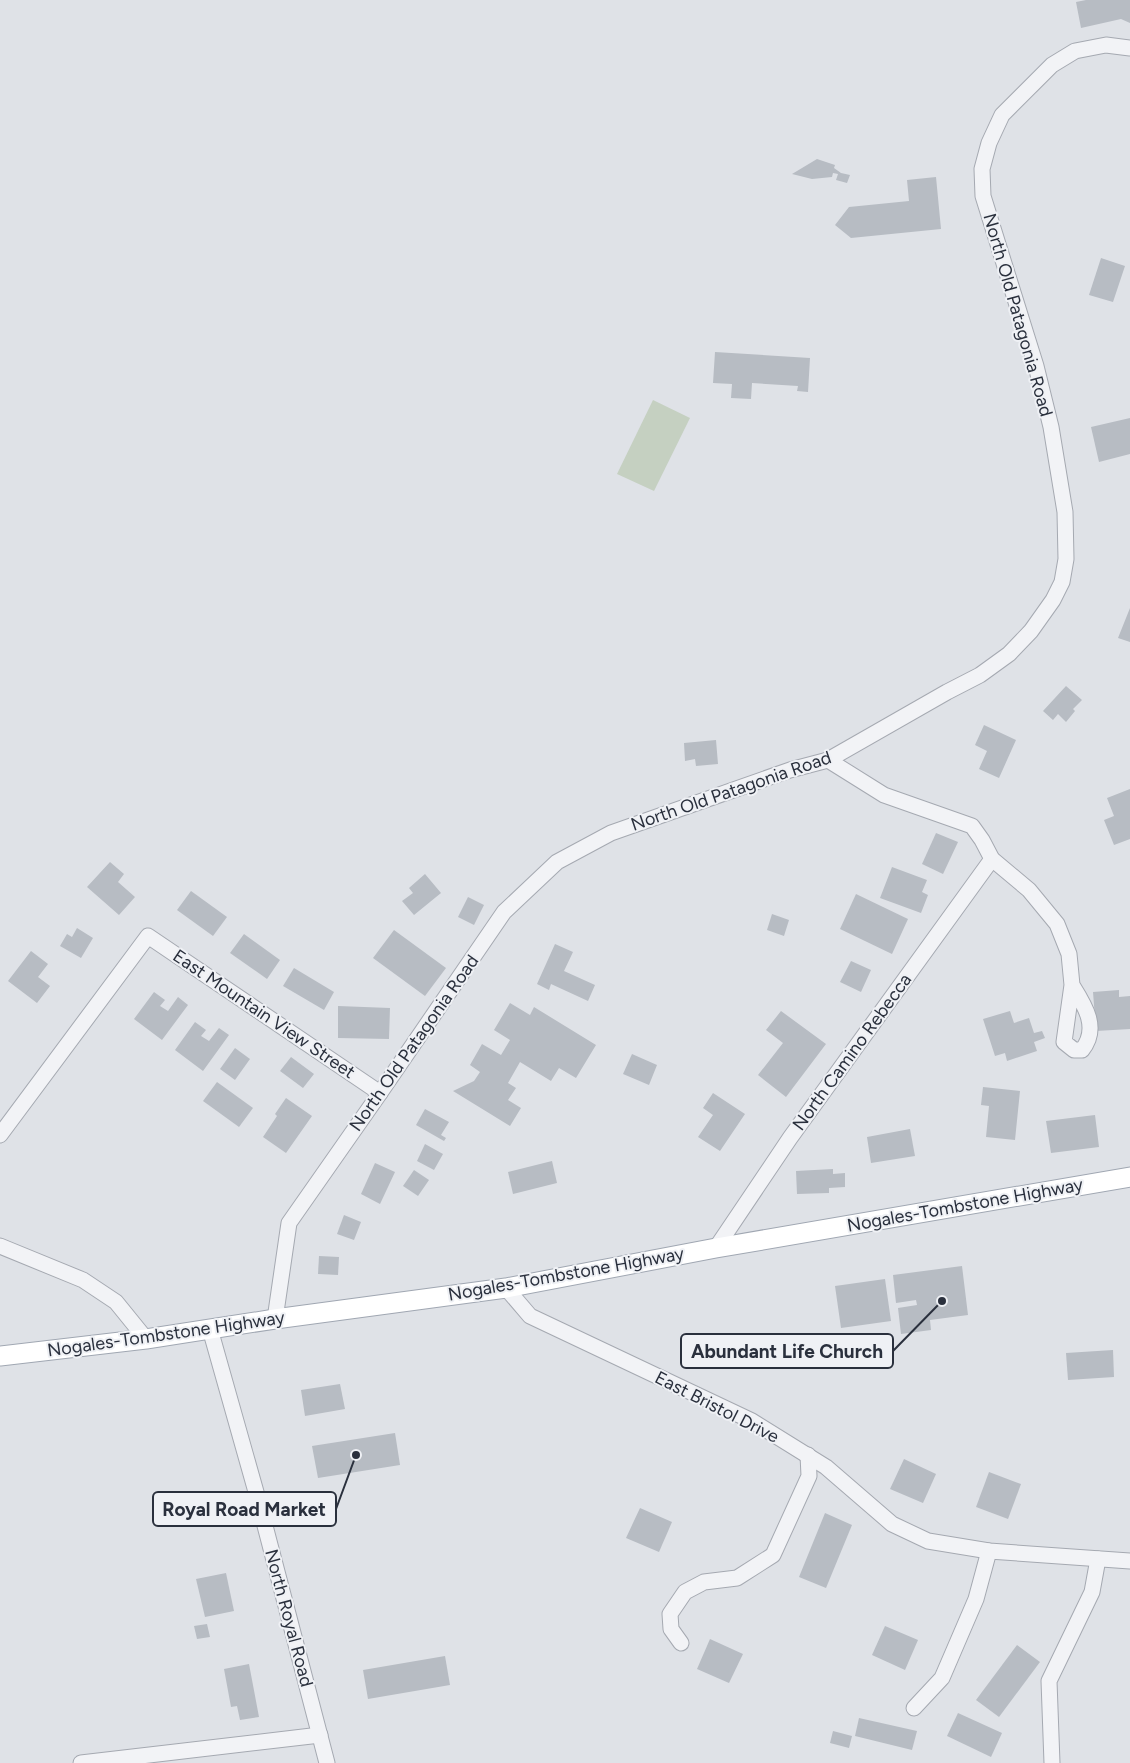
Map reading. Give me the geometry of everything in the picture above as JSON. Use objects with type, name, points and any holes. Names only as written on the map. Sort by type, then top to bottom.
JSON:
[{"type":"main road","name":"Nogales-Tombstone Highway","points":[[0,1356],[146,1339],[275,1319],[506,1288],[716,1248],[1130,1177]]},
{"type":"street","name":"North Old Patagonia Road","points":[[275,1319],[289,1223],[504,912],[558,862],[611,833],[790,770],[828,760],[980,675],[1009,654],[1031,631],[1053,600],[1062,582],[1066,559],[1065,512],[1051,427],[1036,366],[983,196],[982,169],[989,143],[1002,115],[1052,64],[1075,51],[1106,45],[1130,48]]},
{"type":"street","points":[[828,760],[884,795],[972,826],[992,859],[1029,890],[1057,924],[1069,954],[1072,985]]},
{"type":"street","name":"North Camino Rebecca","points":[[716,1248],[790,1138],[992,859]]},
{"type":"street","name":"East Mountain View Street","points":[[0,1134],[148,936],[380,1093]]},
{"type":"street","points":[[0,1246],[83,1280],[116,1302],[146,1339]]},
{"type":"street","name":"East Bristol Drive","points":[[506,1288],[530,1316],[752,1421],[826,1467],[892,1524],[928,1541],[989,1551],[1130,1561]]},
{"type":"street","name":"North Royal Road","points":[[210,1329],[258,1499],[327,1763]]},
{"type":"street","points":[[681,1643],[671,1629],[670,1614],[685,1592],[704,1582],[737,1578],[773,1555],[809,1476],[808,1455]]},
{"type":"street","points":[[914,1708],[942,1678],[976,1599],[989,1551]]},
{"type":"street","points":[[1052,1763],[1049,1681],[1092,1592],[1098,1559]]},
{"type":"street","points":[[81,1763],[320,1734]]},
{"type":"green space","points":[[653,400],[690,418],[654,491],[617,474]]},
{"type":"building","points":[[1086,0],[1130,0],[1130,23],[1121,19],[1081,28],[1076,2]]},
{"type":"building","points":[[817,159],[835,165],[834,168],[841,173],[850,175],[847,183],[836,180],[838,174],[833,173],[832,177],[812,179],[792,174]]},
{"type":"building","points":[[936,177],[941,229],[851,238],[835,225],[849,207],[909,201],[907,180]]},
{"type":"building","points":[[1101,258],[1125,266],[1113,302],[1089,295]]},
{"type":"building","points":[[715,352],[810,358],[808,392],[797,391],[798,386],[752,383],[751,399],[731,398],[732,384],[713,383]]},
{"type":"building","points":[[1130,418],[1130,454],[1099,462],[1091,427]]},
{"type":"building","points":[[1130,608],[1130,642],[1118,638]]},
{"type":"building","points":[[1066,686],[1082,700],[1073,709],[1075,711],[1066,722],[1058,714],[1053,720],[1043,711]]},
{"type":"building","points":[[984,725],[1016,740],[999,778],[979,769],[987,751],[975,745]]},
{"type":"building","points":[[716,740],[718,764],[696,766],[695,759],[685,761],[684,743]]},
{"type":"building","points":[[1130,789],[1130,839],[1114,845],[1104,820],[1114,816],[1107,798]]},
{"type":"building","points":[[936,833],[958,842],[943,874],[922,864]]},
{"type":"building","points":[[110,862],[124,874],[118,882],[135,897],[119,915],[87,887]]},
{"type":"building","points":[[892,867],[927,880],[922,892],[928,895],[921,913],[880,898]]},
{"type":"building","points":[[425,874],[441,893],[414,915],[402,901],[413,893],[409,888]]},
{"type":"building","points":[[191,891],[227,917],[213,936],[177,910]]},
{"type":"building","points":[[856,894],[908,919],[892,954],[840,929]]},
{"type":"building","points":[[468,897],[484,905],[474,925],[458,917]]},
{"type":"building","points":[[772,914],[789,920],[784,936],[767,930]]},
{"type":"building","points":[[77,928],[93,938],[81,958],[60,946],[67,934],[72,937]]},
{"type":"building","points":[[394,930],[446,968],[425,996],[373,958]]},
{"type":"building","points":[[244,934],[280,960],[267,979],[230,953]]},
{"type":"building","points":[[555,944],[573,952],[564,971],[595,985],[588,1001],[551,984],[549,990],[537,984]]},
{"type":"building","points":[[31,951],[48,964],[38,977],[50,986],[37,1003],[8,981]]},
{"type":"building","points":[[851,961],[871,970],[861,992],[840,982]]},
{"type":"building","points":[[294,968],[334,992],[324,1010],[283,986]]},
{"type":"building","points":[[1119,990],[1119,997],[1130,996],[1130,1029],[1096,1031],[1093,992]]},
{"type":"building","points":[[154,992],[165,1000],[160,1006],[168,1011],[178,997],[188,1005],[162,1040],[134,1019]]},
{"type":"building","points":[[510,1003],[530,1015],[534,1007],[596,1045],[576,1078],[559,1068],[551,1081],[520,1062],[508,1083],[516,1088],[508,1100],[521,1108],[510,1126],[453,1091],[474,1081],[480,1072],[470,1065],[482,1044],[501,1055],[510,1040],[494,1030]]},
{"type":"building","points":[[338,1006],[390,1008],[389,1039],[338,1038]]},
{"type":"building","points":[[781,1011],[826,1044],[786,1097],[758,1075],[783,1043],[766,1030]]},
{"type":"building","points":[[1010,1011],[1014,1023],[1029,1018],[1034,1033],[1042,1031],[1045,1038],[1034,1042],[1037,1051],[1007,1061],[1005,1053],[995,1056],[983,1019]]},
{"type":"building","points":[[195,1022],[206,1030],[201,1036],[209,1041],[219,1028],[229,1035],[203,1071],[175,1050]]},
{"type":"building","points":[[235,1048],[250,1059],[235,1080],[220,1069]]},
{"type":"building","points":[[632,1054],[657,1065],[649,1085],[623,1074]]},
{"type":"building","points":[[291,1057],[314,1074],[303,1088],[280,1071]]},
{"type":"building","points":[[217,1082],[253,1108],[239,1127],[203,1101]]},
{"type":"building","points":[[983,1087],[1020,1091],[1015,1140],[986,1137],[989,1106],[981,1105]]},
{"type":"building","points":[[713,1093],[745,1114],[720,1151],[698,1137],[713,1115],[703,1108]]},
{"type":"building","points":[[286,1098],[312,1116],[286,1153],[263,1137]]},
{"type":"building","points":[[425,1109],[449,1122],[441,1135],[446,1138],[444,1141],[416,1125]]},
{"type":"building","points":[[1095,1115],[1099,1147],[1051,1153],[1046,1121]]},
{"type":"building","points":[[910,1129],[915,1156],[871,1163],[867,1137]]},
{"type":"building","points":[[425,1144],[443,1154],[434,1170],[417,1161]]},
{"type":"building","points":[[552,1161],[557,1183],[513,1194],[508,1172]]},
{"type":"building","points":[[375,1163],[395,1172],[380,1204],[361,1194]]},
{"type":"building","points":[[833,1169],[833,1174],[845,1173],[845,1187],[829,1188],[829,1193],[797,1194],[796,1171]]},
{"type":"building","points":[[414,1170],[429,1180],[418,1196],[403,1186]]},
{"type":"building","points":[[344,1215],[361,1222],[354,1240],[337,1234]]},
{"type":"building","points":[[319,1256],[339,1257],[338,1275],[318,1274]]},
{"type":"building","points":[[962,1266],[968,1315],[930,1320],[931,1330],[901,1334],[898,1308],[917,1305],[916,1300],[896,1303],[893,1275]]},
{"type":"building","points":[[885,1279],[891,1321],[841,1328],[835,1286]]},
{"type":"building","points":[[1113,1350],[1114,1377],[1068,1380],[1066,1353]]},
{"type":"building","points":[[340,1384],[345,1409],[305,1416],[301,1390]]},
{"type":"building","points":[[395,1433],[400,1465],[318,1478],[312,1446]]},
{"type":"building","points":[[904,1459],[936,1474],[923,1503],[890,1489]]},
{"type":"building","points":[[989,1472],[1021,1484],[1008,1519],[976,1507]]},
{"type":"building","points":[[640,1508],[672,1522],[659,1552],[626,1538]]},
{"type":"building","points":[[825,1513],[852,1525],[826,1588],[799,1577]]},
{"type":"building","points":[[226,1573],[234,1611],[205,1617],[196,1579]]},
{"type":"building","points":[[207,1624],[210,1637],[197,1639],[194,1626]]},
{"type":"building","points":[[885,1626],[918,1640],[905,1670],[872,1655]]},
{"type":"building","points":[[710,1639],[743,1654],[729,1683],[697,1669]]},
{"type":"building","points":[[1017,1645],[1040,1662],[999,1717],[976,1700]]},
{"type":"building","points":[[445,1656],[450,1685],[368,1699],[363,1670]]},
{"type":"building","points":[[249,1664],[259,1717],[240,1720],[237,1706],[231,1707],[224,1669]]},
{"type":"building","points":[[958,1713],[1002,1733],[991,1757],[947,1736]]},
{"type":"building","points":[[859,1718],[917,1731],[912,1750],[855,1736]]},
{"type":"building","points":[[833,1731],[852,1736],[849,1748],[830,1743]]},
{"type":"place","name":"Abundant Life Church","points":[[942,1301]]},
{"type":"place","name":"Royal Road Market","points":[[356,1455]]}]
